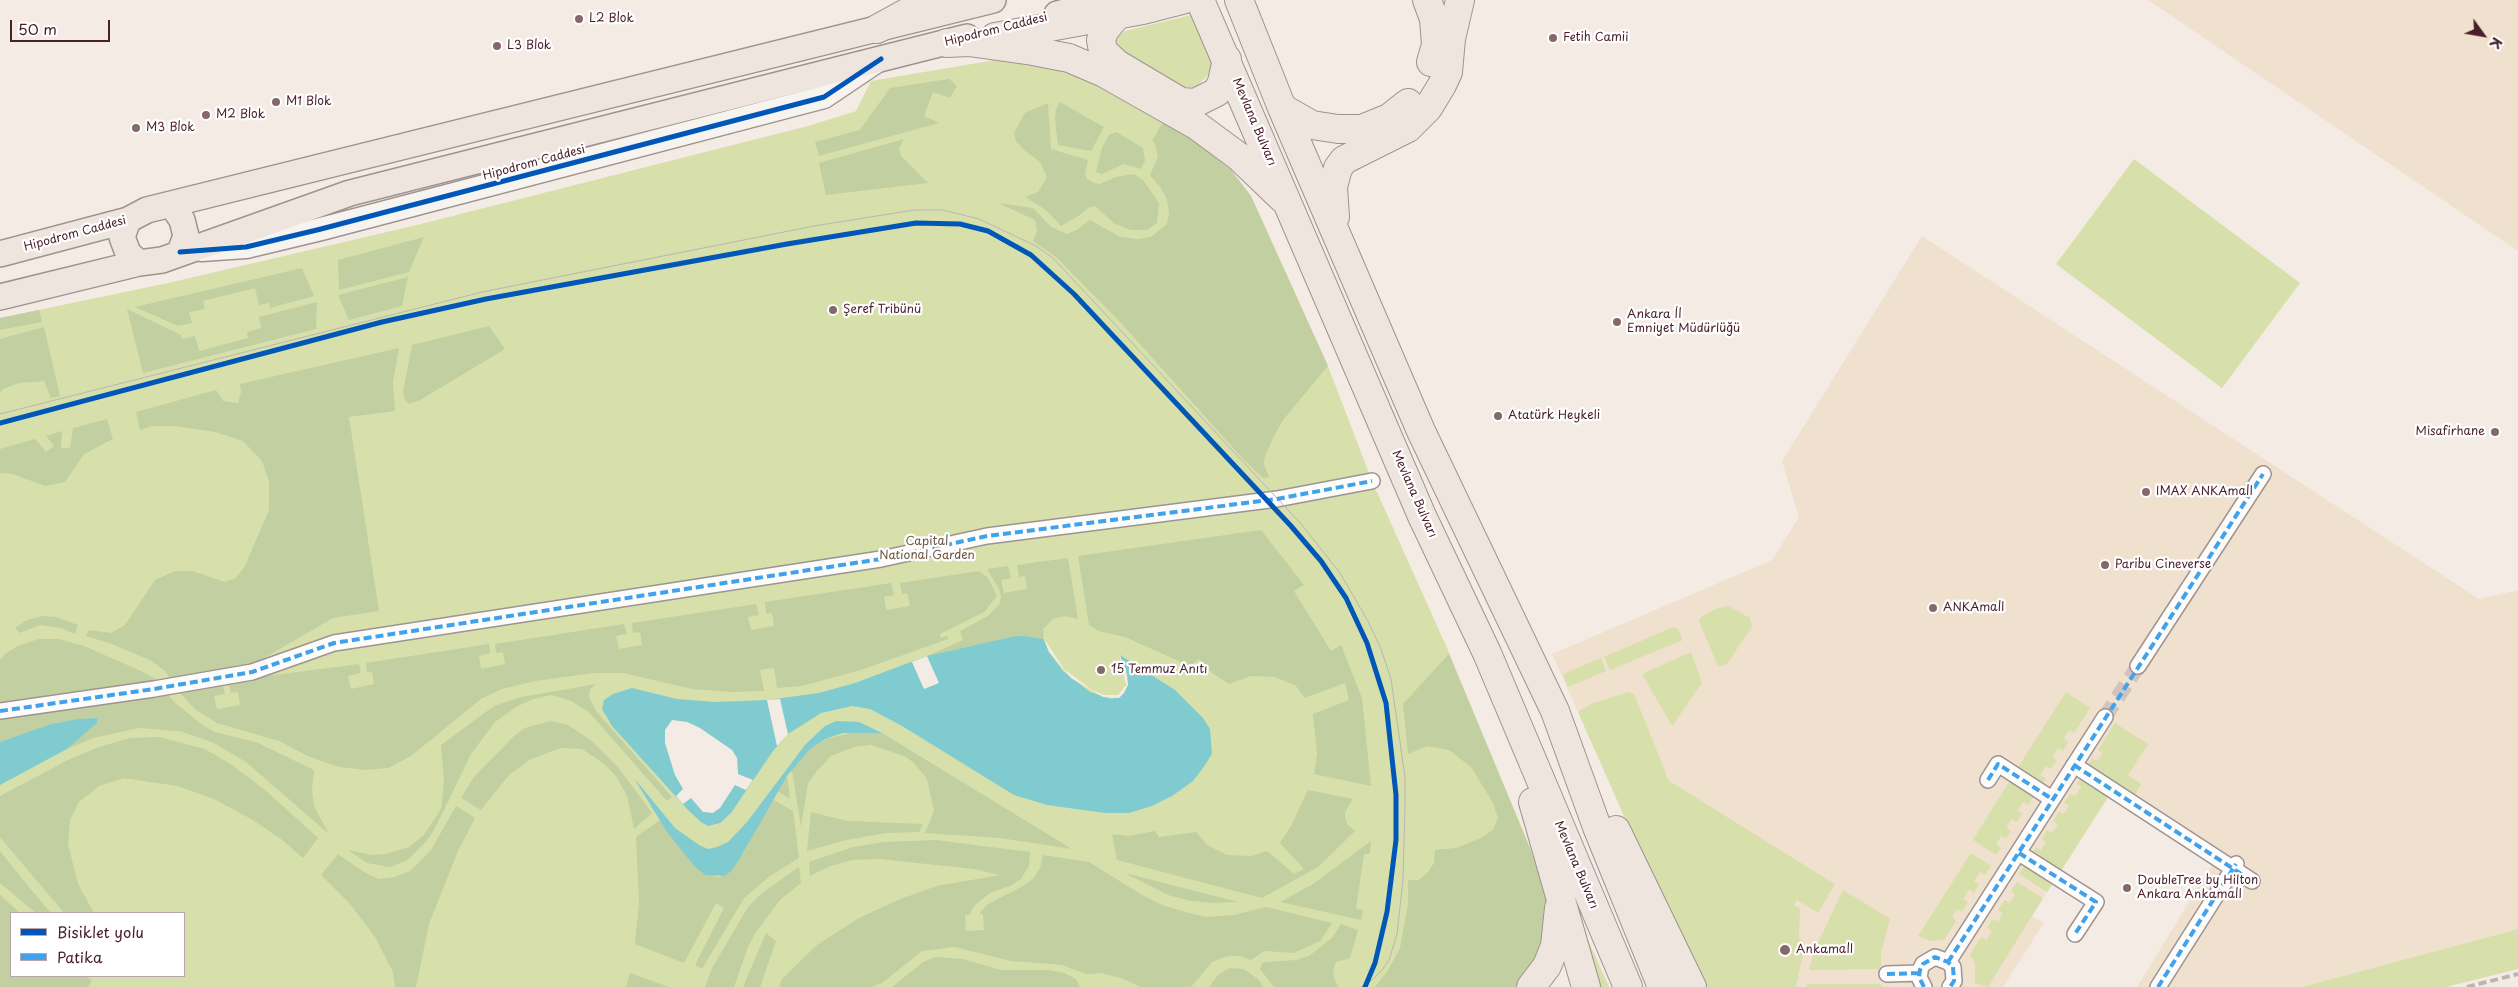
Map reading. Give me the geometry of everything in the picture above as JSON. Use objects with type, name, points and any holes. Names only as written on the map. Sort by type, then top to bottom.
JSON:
[{"type":"highway","points":[[877,30],[930,0]]},
{"type":"highway","points":[[958,42],[1116,7],[1182,0]]},
{"type":"highway","name":"Mevlana Bulvarı","points":[[1200,0],[1291,207],[1422,516],[1487,653],[1628,987]]},
{"type":"highway","points":[[1239,0],[1282,108],[1421,431],[1555,711],[1600,797],[1692,987]]},
{"type":"highway","points":[[1282,108],[1312,124],[1338,129],[1362,129],[1389,118],[1417,94],[1428,74],[1436,45],[1434,18],[1427,0]]},
{"type":"highway","points":[[1336,231],[1333,187],[1338,168],[1344,160],[1408,128],[1428,108],[1448,72],[1451,39],[1460,0]]},
{"type":"highway","points":[[1116,7],[1101,40],[1103,51],[1117,64],[1181,102],[1195,103],[1217,92],[1222,82],[1227,59]]},
{"type":"highway","points":[[958,42],[1033,50],[1069,58],[1104,73],[1196,125],[1238,156],[1291,207]]},
{"type":"highway","points":[[1487,653],[1561,894],[1586,987]]},
{"type":"highway","points":[[1555,711],[1597,827],[1662,987]]},
{"type":"highway","points":[[1531,987],[1547,966],[1555,946],[1561,894]]},
{"type":"highway","points":[[1680,963],[1698,987]]},
{"type":"main road","name":"Hipodrom Caddesi","points":[[0,254],[128,220],[147,210],[993,0]]},
{"type":"main road","name":"Hipodrom Caddesi","points":[[0,297],[139,263],[162,260],[350,193],[881,59],[958,42]]},
{"type":"main road","points":[[172,205],[182,220],[186,236],[180,252]]},
{"type":"main road","points":[[128,220],[122,237],[128,253],[139,263]]},
{"type":"street","points":[[2138,666],[2263,474]]},
{"type":"street","points":[[0,711],[154,689],[252,672],[334,643],[881,558],[987,536],[1277,499],[1372,481]]},
{"type":"street","points":[[1948,962],[2106,717]]},
{"type":"street","points":[[1988,780],[1998,764],[2052,800]]},
{"type":"street","points":[[2074,766],[2235,866],[2252,882]]},
{"type":"street","points":[[2019,853],[2096,902],[2075,934]]},
{"type":"street","points":[[2158,987],[2235,866]]},
{"type":"street","points":[[1888,974],[1922,980],[1923,964],[1929,959],[1936,957],[1948,962],[1954,974],[1950,987]]},
{"type":"shaded area","points":[[2148,0],[2518,0],[2518,251]]},
{"type":"shaded area","points":[[1922,236],[2479,599],[2518,590],[2518,929],[2302,987],[2137,987],[2213,863],[2110,795],[2032,916],[2044,923],[2003,987],[1705,987],[1676,933],[1552,654],[1772,560],[1799,517],[1782,461]]},
{"type":"green space","points":[[1191,15],[1212,64],[1208,75],[1196,87],[1188,88],[1177,85],[1114,50],[1115,39],[1125,31]]},
{"type":"green space","name":"Capital National Garden","points":[[995,60],[1070,66],[1179,129],[1231,170],[1251,196],[1328,366],[1372,481],[1447,648],[1530,848],[1547,898],[1520,987],[0,987],[0,318],[168,283],[417,225],[808,126],[856,111],[871,81]]},
{"type":"green space","points":[[949,79],[957,86],[950,98],[933,92],[924,116],[939,123],[819,156],[815,142],[860,130],[890,88]]},
{"type":"green space","points":[[1060,102],[1104,127],[1091,151],[1058,145],[1055,119],[1056,109]]},
{"type":"green space","points":[[1048,103],[1051,149],[1088,160],[1085,174],[1087,179],[1094,183],[1100,184],[1116,177],[1134,174],[1143,180],[1159,203],[1157,223],[1147,230],[1131,230],[1115,224],[1095,206],[1088,208],[1061,226],[1046,210],[1025,197],[1038,192],[1047,177],[1040,162],[1023,149],[1016,141],[1014,133],[1025,113]]},
{"type":"green space","points":[[1164,120],[1179,129],[1231,170],[1251,196],[1328,366],[1283,420],[1273,438],[1265,456],[1264,464],[1269,477],[1263,478],[1244,460],[1122,324],[1056,257],[1033,241],[1037,231],[1035,220],[998,203],[1033,208],[1051,227],[1067,234],[1077,230],[1090,220],[1120,237],[1138,239],[1151,237],[1167,224],[1169,214],[1167,199],[1150,175],[1158,157],[1155,143],[1152,141]]},
{"type":"green space","points":[[1116,132],[1143,148],[1145,161],[1141,169],[1124,164],[1102,174],[1096,172],[1102,148],[1109,135]]},
{"type":"green space","points":[[904,139],[899,148],[901,156],[928,183],[826,195],[819,163]]},
{"type":"green space","points":[[2134,159],[2300,283],[2222,388],[2056,264]]},
{"type":"green space","points":[[424,237],[409,272],[339,290],[338,260]]},
{"type":"green space","points":[[302,268],[314,296],[270,308],[269,303],[259,305],[255,288],[203,301],[205,309],[189,312],[192,323],[178,326],[135,307]]},
{"type":"green space","points":[[408,277],[402,306],[349,320],[338,295]]},
{"type":"green space","points":[[317,302],[316,329],[143,373],[127,309],[181,335],[182,339],[195,336],[199,351],[248,338],[247,332],[261,328],[259,317]]},
{"type":"green space","points":[[39,310],[42,322],[0,330],[0,318]]},
{"type":"green space","points":[[489,326],[505,349],[420,400],[409,404],[405,400],[403,392],[412,345]]},
{"type":"green space","points":[[44,327],[60,396],[51,398],[44,381],[19,383],[3,389],[0,393],[0,339]]},
{"type":"green space","points":[[399,348],[393,382],[395,411],[349,417],[379,611],[333,618],[245,669],[171,680],[165,671],[150,660],[112,644],[86,636],[89,630],[111,633],[125,625],[155,580],[175,571],[192,571],[225,582],[236,578],[245,566],[269,510],[269,481],[262,461],[243,441],[215,432],[175,426],[152,426],[140,430],[136,412],[216,390],[223,401],[238,403],[241,392],[240,384]]},
{"type":"green space","points":[[107,419],[113,439],[84,454],[65,482],[45,486],[13,474],[0,473],[0,449],[35,439],[46,452],[54,446],[46,436],[62,431],[61,448],[70,448],[73,428]]},
{"type":"green space","points":[[1261,530],[1304,585],[1294,591],[1331,651],[1341,645],[1362,698],[1371,786],[1314,774],[1317,754],[1313,714],[1349,700],[1345,683],[1305,698],[1296,686],[1275,677],[1251,676],[1229,684],[1211,672],[1199,659],[1190,666],[1125,637],[1098,631],[1089,625],[1078,556]]},
{"type":"green space","points":[[1068,558],[1078,619],[1064,616],[1053,619],[1043,629],[1044,639],[1011,637],[927,656],[963,640],[960,631],[988,616],[1000,604],[1001,596],[999,589],[987,569],[1008,566],[1011,578],[1001,580],[1004,593],[1027,589],[1025,576],[1019,577],[1017,565]]},
{"type":"green space","points":[[979,571],[988,578],[997,596],[984,612],[940,634],[941,638],[947,636],[948,639],[864,669],[802,686],[777,688],[774,668],[760,670],[764,691],[731,692],[692,689],[623,673],[594,673],[535,681],[502,689],[481,699],[411,756],[388,768],[366,770],[339,767],[310,757],[279,741],[217,723],[196,710],[178,691],[222,682],[225,694],[214,696],[217,709],[240,705],[238,692],[231,693],[228,681],[359,664],[361,673],[348,676],[351,689],[374,684],[372,672],[367,672],[366,663],[489,644],[490,653],[479,656],[481,669],[505,664],[503,652],[496,653],[495,644],[624,624],[627,634],[616,636],[619,649],[642,645],[640,632],[633,633],[632,623],[756,604],[759,615],[748,617],[751,630],[774,626],[772,613],[766,614],[765,602],[891,583],[894,595],[884,597],[886,610],[910,606],[907,593],[902,594],[900,583]]},
{"type":"green space","points":[[1728,606],[1750,618],[1752,627],[1726,665],[1718,666],[1699,621],[1702,616],[1718,608]]},
{"type":"green space","points":[[43,616],[56,617],[78,625],[75,634],[60,628],[40,625],[20,633],[15,628],[27,620]]},
{"type":"green space","points":[[1673,627],[1678,629],[1683,640],[1610,670],[1604,657]]},
{"type":"green space","points":[[39,639],[59,639],[84,646],[139,670],[156,679],[158,683],[0,705],[0,660],[6,653],[20,645]]},
{"type":"green space","points":[[1691,652],[1702,683],[1672,726],[1642,674]]},
{"type":"green space","points":[[1449,654],[1530,848],[1547,898],[1550,923],[1545,947],[1520,987],[1375,987],[1387,972],[1400,948],[1408,903],[1408,880],[1419,880],[1428,872],[1434,863],[1435,850],[1456,848],[1479,839],[1493,830],[1498,818],[1493,803],[1471,767],[1449,750],[1427,746],[1408,754],[1403,704]]},
{"type":"green space","points":[[1601,658],[1606,671],[1568,687],[1563,674]]},
{"type":"green space","points":[[597,684],[590,689],[589,697],[596,711],[672,797],[667,801],[589,712],[571,701],[552,695],[533,699],[516,707],[495,722],[471,754],[434,830],[425,843],[406,861],[390,867],[367,863],[348,850],[371,855],[386,854],[409,847],[424,835],[441,809],[444,782],[441,745],[494,706],[521,697]]},
{"type":"green space","points":[[1628,692],[1634,694],[1669,781],[1835,884],[1818,913],[1797,900],[1794,905],[1800,909],[1799,938],[1805,944],[1796,987],[1705,987],[1676,933],[1578,712],[1591,704]]},
{"type":"green space","points":[[2066,692],[2090,708],[2074,733],[2069,730],[2064,738],[2068,742],[2063,751],[2058,748],[2052,757],[2057,760],[2051,769],[2046,766],[2040,775],[2046,778],[2040,787],[2015,772]]},
{"type":"green space","points":[[167,693],[175,703],[204,726],[215,732],[258,743],[314,770],[312,789],[314,806],[329,834],[246,762],[212,742],[179,731],[139,728],[93,738],[67,749],[97,723],[94,718],[91,718],[48,725],[0,742],[0,717]]},
{"type":"green space","points":[[550,721],[568,725],[592,741],[617,766],[652,813],[634,829],[627,796],[616,776],[603,763],[582,749],[561,748],[531,759],[509,775],[481,810],[461,798],[474,777],[514,736],[525,728]]},
{"type":"green space","points":[[2115,723],[2148,744],[2128,775],[2141,784],[2133,798],[2086,768],[2092,758],[2097,761],[2103,753],[2098,750]]},
{"type":"green space","points":[[855,732],[882,733],[1072,849],[1000,838],[925,833],[934,811],[927,779],[913,762],[904,756],[871,745],[854,747],[831,756],[817,771],[808,783],[801,827],[792,770],[810,749],[826,739]]},
{"type":"green space","points":[[159,737],[205,749],[232,765],[265,790],[318,838],[303,858],[281,839],[253,820],[214,799],[177,786],[124,778],[99,786],[79,802],[70,820],[68,844],[78,884],[93,912],[63,912],[0,837],[0,796],[68,760],[96,748],[130,738]]},
{"type":"green space","points":[[787,776],[790,799],[777,791]]},
{"type":"green space","points":[[2081,777],[2109,795],[2059,874],[2030,856],[2036,847],[2041,850],[2046,842],[2042,839],[2047,830],[2052,833],[2058,824],[2053,821],[2059,812],[2064,814],[2069,806],[2064,803],[2070,794],[2075,796],[2081,787],[2077,784]]},
{"type":"green space","points":[[2011,779],[2035,794],[2028,805],[2023,802],[2017,810],[2022,814],[2017,822],[2012,819],[2006,827],[2011,831],[2006,839],[2001,836],[1996,844],[2001,848],[1996,855],[1973,840]]},
{"type":"green space","points":[[1308,790],[1353,799],[1345,812],[1345,818],[1347,824],[1355,831],[1318,867],[1262,898],[1117,860],[1112,834],[1129,836],[1155,831],[1159,837],[1196,832],[1207,845],[1227,855],[1251,856],[1267,851],[1294,874],[1304,869],[1280,843],[1291,826]]},
{"type":"green space","points":[[772,799],[793,811],[799,858],[770,876],[744,898],[702,969],[695,965],[724,908],[716,903],[684,963],[635,944],[639,902],[636,837],[660,820],[696,868],[717,877],[725,876],[731,871],[746,849]]},
{"type":"green space","points":[[456,806],[475,818],[458,851],[429,924],[416,987],[395,987],[393,972],[375,937],[350,904],[321,875],[338,854],[364,872],[379,879],[395,877],[410,871],[431,850]]},
{"type":"green space","points":[[811,812],[847,821],[923,824],[919,832],[887,833],[846,840],[807,851]]},
{"type":"green space","points":[[936,840],[1030,852],[1029,866],[1021,879],[1010,886],[990,893],[975,905],[969,915],[965,915],[966,931],[984,930],[983,914],[979,914],[988,904],[1023,886],[1034,878],[1040,868],[1043,855],[1089,862],[1142,895],[1162,905],[1189,913],[1207,917],[1234,915],[1266,907],[1332,923],[1320,941],[1294,953],[1264,951],[1251,960],[1240,956],[1228,956],[1212,962],[1191,987],[1140,987],[1124,979],[1101,973],[1086,974],[1062,965],[1011,961],[954,947],[922,951],[882,983],[872,987],[779,987],[782,979],[817,945],[859,918],[903,898],[937,886],[1000,875],[974,869],[879,859],[852,860],[828,867],[810,876],[809,862],[853,847],[884,842]]},
{"type":"green space","points":[[1371,841],[1370,854],[1364,854],[1356,909],[1363,910],[1361,920],[1280,902],[1313,884]]},
{"type":"green space","points":[[0,851],[50,912],[35,912],[0,883]]},
{"type":"green space","points":[[1971,853],[1991,866],[1985,875],[1980,872],[1974,881],[1979,884],[1974,893],[1969,890],[1963,899],[1968,902],[1962,912],[1957,909],[1952,917],[1956,921],[1944,940],[1931,941],[1918,936]]},
{"type":"green space","points":[[2027,862],[2055,880],[2047,892],[2019,874]]},
{"type":"green space","points":[[799,867],[801,883],[780,900],[756,932],[748,947],[734,987],[705,987],[712,968],[748,907],[762,893]]},
{"type":"green space","points":[[1125,873],[1238,902],[1190,901],[1168,895]]},
{"type":"green space","points":[[2017,882],[2043,898],[1988,987],[1975,983],[1975,963],[1970,955],[1981,937],[1987,940],[1992,931],[1987,928],[1993,919],[1998,922],[2003,913],[1998,910],[2005,900],[2010,903],[2015,895],[2011,891]]},
{"type":"green space","points":[[1843,890],[1890,919],[1881,953],[1881,969],[1809,970],[1814,951]]},
{"type":"green space","points":[[0,895],[19,912],[10,912],[10,977],[87,977],[92,981],[88,987],[0,987]]},
{"type":"green space","points":[[1341,924],[1358,930],[1350,958],[1336,962],[1333,971],[1335,981],[1339,987],[1274,987],[1260,969],[1262,963],[1296,960],[1309,956],[1332,938]]},
{"type":"green space","points":[[2518,929],[2518,969],[2446,987],[2302,987]]},
{"type":"green space","points":[[766,933],[776,941],[760,987],[743,987]]},
{"type":"green space","points":[[1585,933],[1609,987],[1597,987]]},
{"type":"green space","points":[[935,957],[963,959],[1001,970],[1049,970],[1064,973],[1076,979],[1080,987],[892,987],[923,962]]},
{"type":"green space","points":[[1230,968],[1244,969],[1259,980],[1263,987],[1209,987],[1218,975]]},
{"type":"green space","points":[[630,973],[669,987],[626,987]]},
{"type":"green space","points":[[1807,984],[1881,984],[1882,987],[1807,987]]},
{"type":"water","points":[[1023,636],[1044,639],[1049,652],[1063,671],[1090,692],[1112,699],[1124,693],[1127,675],[1120,655],[1175,690],[1203,718],[1210,729],[1212,754],[1193,781],[1172,796],[1152,806],[1129,813],[1105,813],[1047,805],[1014,795],[902,726],[870,709],[852,706],[821,713],[788,734],[773,751],[731,813],[720,823],[708,826],[688,810],[612,726],[602,709],[604,700],[613,694],[632,688],[677,699],[716,702],[767,700],[819,693],[855,683],[927,656]]},
{"type":"water","points":[[97,718],[97,723],[67,749],[0,785],[0,742],[48,725],[77,719]]},
{"type":"water","points":[[836,721],[859,722],[882,733],[843,733],[825,739],[810,749],[787,776],[739,860],[725,876],[706,875],[696,868],[667,832],[634,778],[675,828],[699,845],[708,849],[717,847],[728,842],[747,822],[805,745],[825,726]]},
{"type":"pier","points":[[1043,637],[1064,669],[1092,690],[1104,695],[1118,695],[1126,685],[1119,653],[1127,675],[1128,685],[1124,693],[1119,698],[1103,697],[1071,678],[1049,652]]},
{"type":"pier","points":[[927,656],[939,683],[924,689],[912,662]]},
{"type":"pier","points":[[780,699],[788,734],[777,746],[767,700]]},
{"type":"pier","points":[[672,720],[687,722],[700,728],[732,750],[737,758],[738,774],[753,780],[746,790],[735,785],[720,808],[713,813],[703,812],[691,798],[683,804],[676,796],[683,789],[675,775],[665,743],[665,730]]},
{"type":"tunnel","points":[[2105,717],[2138,666]]},
{"type":"tram line","points":[[0,414],[482,292],[814,226],[914,210],[943,210],[979,219],[1036,246],[1053,258],[1302,525],[1340,573],[1368,621],[1381,649],[1391,679],[1405,777],[1405,805],[1403,880],[1397,934],[1389,960],[1372,980],[1361,987]]},
{"type":"railway","points":[[2467,987],[2518,974]]},
{"type":"marked path","points":[[1948,962],[2263,474]]},
{"type":"marked path","points":[[0,711],[154,689],[252,672],[334,643],[881,559],[987,536],[1277,499],[1372,481]]},
{"type":"marked path","points":[[1988,780],[1998,764],[2052,799]]},
{"type":"marked path","points":[[2074,765],[2252,881]]},
{"type":"marked path","points":[[2019,853],[2096,902],[2075,934]]},
{"type":"marked path","points":[[2158,987],[2236,864]]},
{"type":"marked path","points":[[1924,987],[1919,977],[1920,970],[1923,964],[1935,957],[1948,962],[1953,967],[1954,981],[1950,987]]},
{"type":"marked path","points":[[1887,974],[1920,973]]},
{"type":"cycle path","points":[[180,252],[246,247],[321,229],[824,97],[881,59]]},
{"type":"cycle path","points":[[0,423],[382,322],[486,299],[787,244],[916,223],[960,224],[988,231],[1031,255],[1074,294],[1291,526],[1321,561],[1346,598],[1367,643],[1386,703],[1396,795],[1396,840],[1387,912],[1375,963],[1365,987]]},
{"type":"place","name":"L2 Blok","points":[[579,19]]},
{"type":"place","name":"Fetih Camii","points":[[1553,38]]},
{"type":"place","name":"L3 Blok","points":[[497,46]]},
{"type":"place","name":"M1 Blok","points":[[276,102]]},
{"type":"place","name":"M2 Blok","points":[[206,115]]},
{"type":"place","name":"M3 Blok","points":[[136,128]]},
{"type":"place","name":"Şeref Tribünü","points":[[833,310]]},
{"type":"place","name":"Ankara İl Emniyet Müdürlüğü","points":[[1617,322]]},
{"type":"place","name":"Atatürk Heykeli","points":[[1498,416]]},
{"type":"place","name":"Misafirhane","points":[[2495,432]]},
{"type":"place","name":"IMAX ANKAmall","points":[[2146,492]]},
{"type":"place","name":"Paribu Cineverse","points":[[2105,565]]},
{"type":"place","name":"ANKAmall","points":[[1933,608]]},
{"type":"place","name":"15 Temmuz Anıtı","points":[[1101,670]]},
{"type":"place","name":"DoubleTree by Hilton Ankara Ankamall","points":[[2127,888]]},
{"type":"place","name":"Ankamall","points":[[1785,950]]}]
